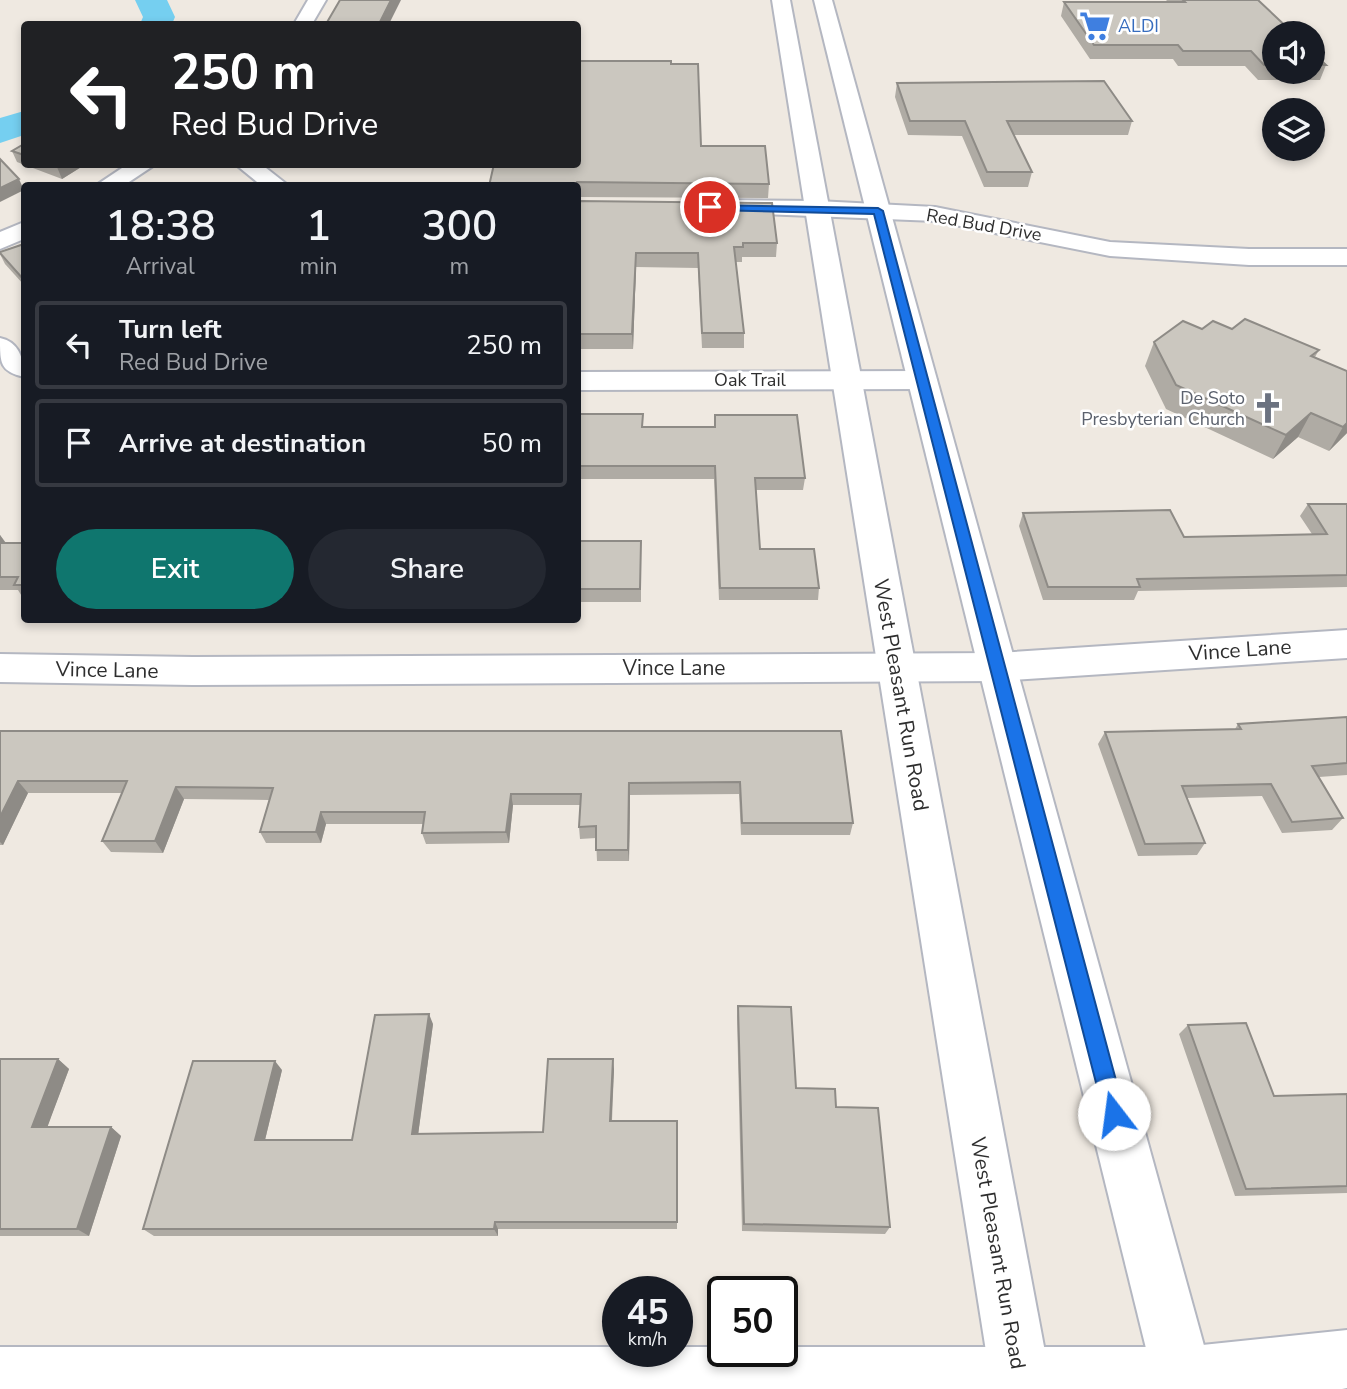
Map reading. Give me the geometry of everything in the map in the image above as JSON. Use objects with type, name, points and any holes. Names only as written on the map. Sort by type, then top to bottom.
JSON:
[{"type":"main road","points":[[305,21],[317,0]]},
{"type":"main road","name":"West Pleasant Run Road","points":[[781,0],[1021,1383]]},
{"type":"main road","points":[[823,0],[1185,1383]]},
{"type":"main road","points":[[113,182],[138,168]]},
{"type":"main road","points":[[252,168],[272,182]]},
{"type":"main road","name":"Red Bud Drive","points":[[697,207],[817,208],[935,214],[1110,249],[1249,257],[1347,257]]},
{"type":"main road","points":[[0,242],[21,231]]},
{"type":"main road","points":[[0,346],[15,366],[21,368]]},
{"type":"main road","name":"Oak Trail","points":[[581,381],[923,380]]},
{"type":"main road","name":"Vince Lane","points":[[0,668],[193,671],[998,667],[1347,644]]},
{"type":"main road","points":[[0,1377],[1185,1383],[1347,1359]]},
{"type":"building","points":[[340,0],[391,0],[380,21],[328,21]]},
{"type":"building","points":[[1183,0],[1258,0],[1280,21],[1262,21],[1262,63],[1251,51],[1183,51],[1178,45],[1094,45],[1064,2],[1185,2]]},
{"type":"building","points":[[581,61],[671,61],[671,64],[698,64],[701,146],[765,146],[769,184],[581,182],[490,182],[493,168],[581,168]]},
{"type":"building","points":[[1104,81],[1132,121],[1007,121],[1032,172],[987,172],[965,121],[910,121],[897,83]]},
{"type":"building","points":[[21,146],[21,154],[12,151]]},
{"type":"building","points":[[0,159],[19,179],[0,188]]},
{"type":"building","points":[[581,201],[772,203],[777,243],[743,243],[743,247],[734,247],[744,333],[702,333],[698,253],[636,253],[632,334],[581,334]]},
{"type":"building","points":[[21,245],[21,277],[0,253]]},
{"type":"building","name":"De Soto Presbyterian Church","points":[[1245,319],[1319,350],[1311,356],[1347,371],[1347,423],[1343,427],[1311,413],[1286,435],[1176,385],[1154,342],[1183,321],[1202,329],[1213,321],[1232,329]]},
{"type":"building","points":[[581,414],[643,414],[642,427],[715,427],[715,415],[797,415],[805,478],[755,478],[760,549],[814,549],[819,588],[720,588],[715,466],[581,466]]},
{"type":"building","points":[[1308,504],[1347,504],[1347,575],[1137,579],[1140,587],[1048,587],[1023,513],[1170,510],[1184,537],[1327,534]]},
{"type":"building","points":[[581,541],[641,541],[640,589],[581,589]]},
{"type":"building","points":[[0,543],[21,543],[21,585],[14,585],[18,577],[0,577]]},
{"type":"building","points":[[1347,717],[1347,763],[1312,766],[1343,818],[1292,822],[1271,784],[1182,786],[1205,843],[1145,844],[1105,732],[1241,729],[1238,724]]},
{"type":"building","points":[[0,731],[841,731],[853,823],[742,823],[740,782],[629,783],[628,850],[596,850],[596,826],[579,827],[581,794],[511,794],[506,832],[422,833],[425,812],[321,812],[316,832],[260,832],[273,788],[176,787],[155,841],[102,841],[127,781],[18,781],[0,817]]},
{"type":"building","points":[[738,1006],[791,1007],[796,1088],[835,1089],[836,1107],[878,1108],[890,1227],[744,1224]]},
{"type":"building","points":[[429,1014],[412,1134],[543,1132],[548,1059],[613,1059],[610,1121],[677,1121],[677,1222],[495,1222],[494,1229],[143,1229],[193,1061],[275,1061],[255,1140],[352,1140],[375,1015]]},
{"type":"building","points":[[1246,1023],[1274,1096],[1347,1094],[1347,1186],[1246,1189],[1188,1025]]},
{"type":"building","points":[[0,1059],[58,1059],[32,1127],[111,1127],[77,1229],[0,1229]]},
{"type":"waterway","points":[[151,0],[159,17],[157,21]]},
{"type":"waterway","points":[[0,131],[21,123]]},
{"type":"place","name":"ALDI","points":[[1095,26]]},
{"type":"place","name":"De Soto Presbyterian Church","points":[[1268,408]]},
{"type":"route","points":[[710,207],[878,211],[1114,1114]]}]
